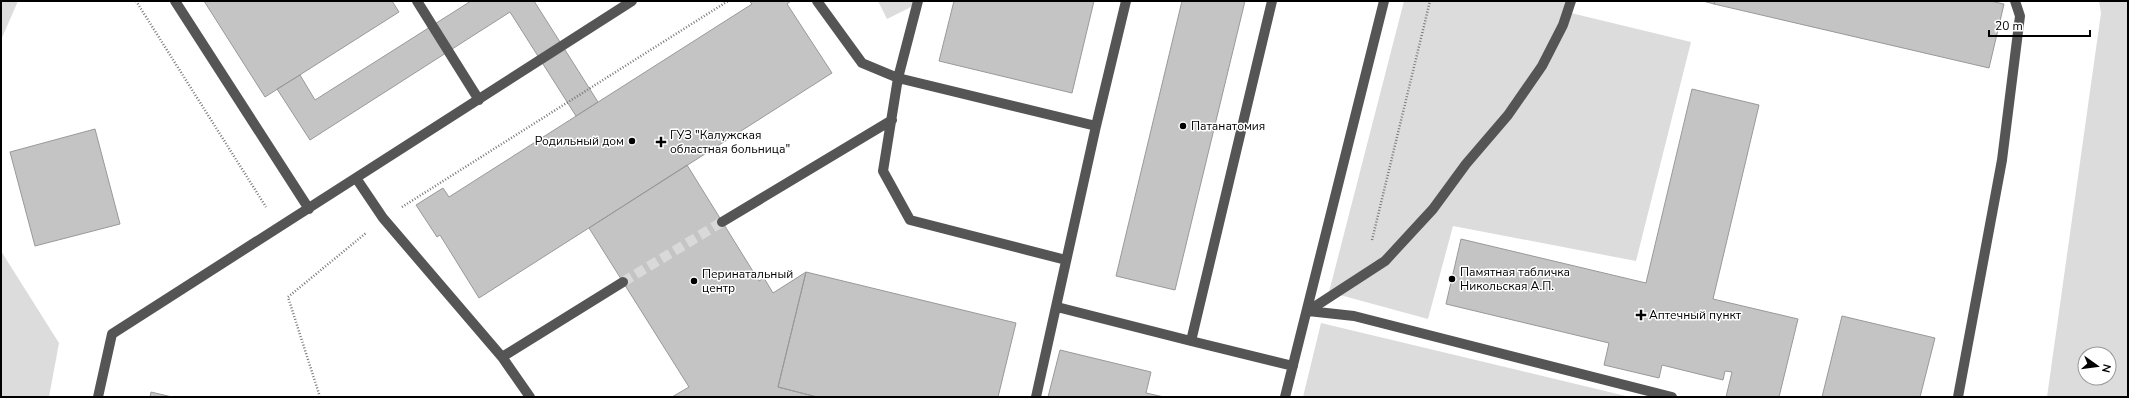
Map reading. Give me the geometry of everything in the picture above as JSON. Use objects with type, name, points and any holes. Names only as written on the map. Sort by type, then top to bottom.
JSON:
[{"type":"street","points":[[175,1],[309,209]]},
{"type":"street","points":[[417,1],[479,100]]},
{"type":"street","points":[[98,397],[112,334],[632,1]]},
{"type":"street","points":[[817,1],[862,64],[898,78],[1096,126]]},
{"type":"street","points":[[918,1],[898,78],[883,170],[910,220],[1066,260]]},
{"type":"street","points":[[1036,397],[1096,126],[1126,1]]},
{"type":"street","points":[[1191,341],[1272,1]]},
{"type":"street","points":[[1285,397],[1292,366],[1308,311],[1384,1]]},
{"type":"street","points":[[1308,311],[1386,261],[1433,209],[1466,164],[1508,115],[1542,66],[1564,25],[1571,1]]},
{"type":"street","points":[[1958,397],[2002,160],[2020,16],[2015,1]]},
{"type":"street","points":[[722,222],[892,120]]},
{"type":"street","points":[[356,178],[383,218],[502,357],[530,397]]},
{"type":"street","points":[[502,357],[623,282]]},
{"type":"street","points":[[1057,307],[1292,366]]},
{"type":"street","points":[[1308,311],[1354,316],[1672,397]]},
{"type":"path","points":[[136,1],[279,228]]},
{"type":"path","points":[[320,397],[288,296],[383,218],[728,1]]},
{"type":"path","points":[[1363,275],[1430,1]]},
{"type":"shaded area","points":[[1,1],[18,1],[1,40]]},
{"type":"shaded area","points":[[878,1],[918,1],[909,8],[887,19]]},
{"type":"shaded area","points":[[1404,1],[1574,1],[1571,13],[1691,42],[1636,261],[1453,226],[1428,319],[1329,292]]},
{"type":"shaded area","points":[[2099,1],[2128,1],[2128,397],[2047,397],[2101,13]]},
{"type":"shaded area","points":[[1,251],[59,343],[49,397],[1,397]]},
{"type":"shaded area","points":[[1321,323],[1630,397],[1303,397]]},
{"type":"building","points":[[204,1],[392,1],[399,12],[265,97]]},
{"type":"building","points":[[471,1],[534,1],[598,102],[576,116],[510,12],[310,140],[277,89],[300,75],[315,100]]},
{"type":"building","name":"Родильный дом","points":[[749,1],[791,1],[787,4],[832,73],[479,298],[440,235],[437,237],[416,205],[443,188],[449,197],[752,4]]},
{"type":"building","points":[[954,1],[1094,1],[1072,93],[939,61]]},
{"type":"building","name":"Патанатомия","points":[[1182,1],[1245,1],[1175,290],[1116,276]]},
{"type":"building","points":[[1703,1],[1715,1],[1714,4]]},
{"type":"building","points":[[1715,1],[1990,1],[2004,4],[1989,68],[1714,4]]},
{"type":"building","points":[[1692,89],[1759,105],[1713,299],[1798,319],[1779,397],[1726,397],[1732,372],[1725,371],[1723,380],[1662,365],[1659,378],[1604,365],[1609,343],[1446,304],[1461,239],[1646,283]]},
{"type":"building","points":[[95,129],[120,224],[35,246],[10,152]]},
{"type":"building","name":"Перинатальный центр","points":[[687,165],[759,281],[764,278],[773,293],[806,272],[778,387],[817,397],[672,397],[689,387],[589,228]]},
{"type":"building","name":"Перинатальный центр","points":[[806,272],[1016,323],[998,397],[817,397],[778,387]]},
{"type":"building","points":[[1842,316],[1935,338],[1920,397],[1822,397]]},
{"type":"building","points":[[1060,350],[1151,372],[1146,393],[1164,397],[1048,397]]},
{"type":"building","points":[[151,392],[172,397],[150,397]]},
{"type":"tunnel","points":[[623,282],[722,222]]},
{"type":"place","name":"Патанатомия","points":[[1183,126]]},
{"type":"place","name":"Родильный дом","points":[[632,141]]},
{"type":"place","name":"ГУЗ \"Калужская областная больница\"","points":[[661,142]]},
{"type":"place","name":"Памятная табличка Никольская А.П.","points":[[1452,279]]},
{"type":"place","name":"Перинатальный центр","points":[[694,281]]},
{"type":"place","name":"Аптечный пункт","points":[[1641,315]]}]
